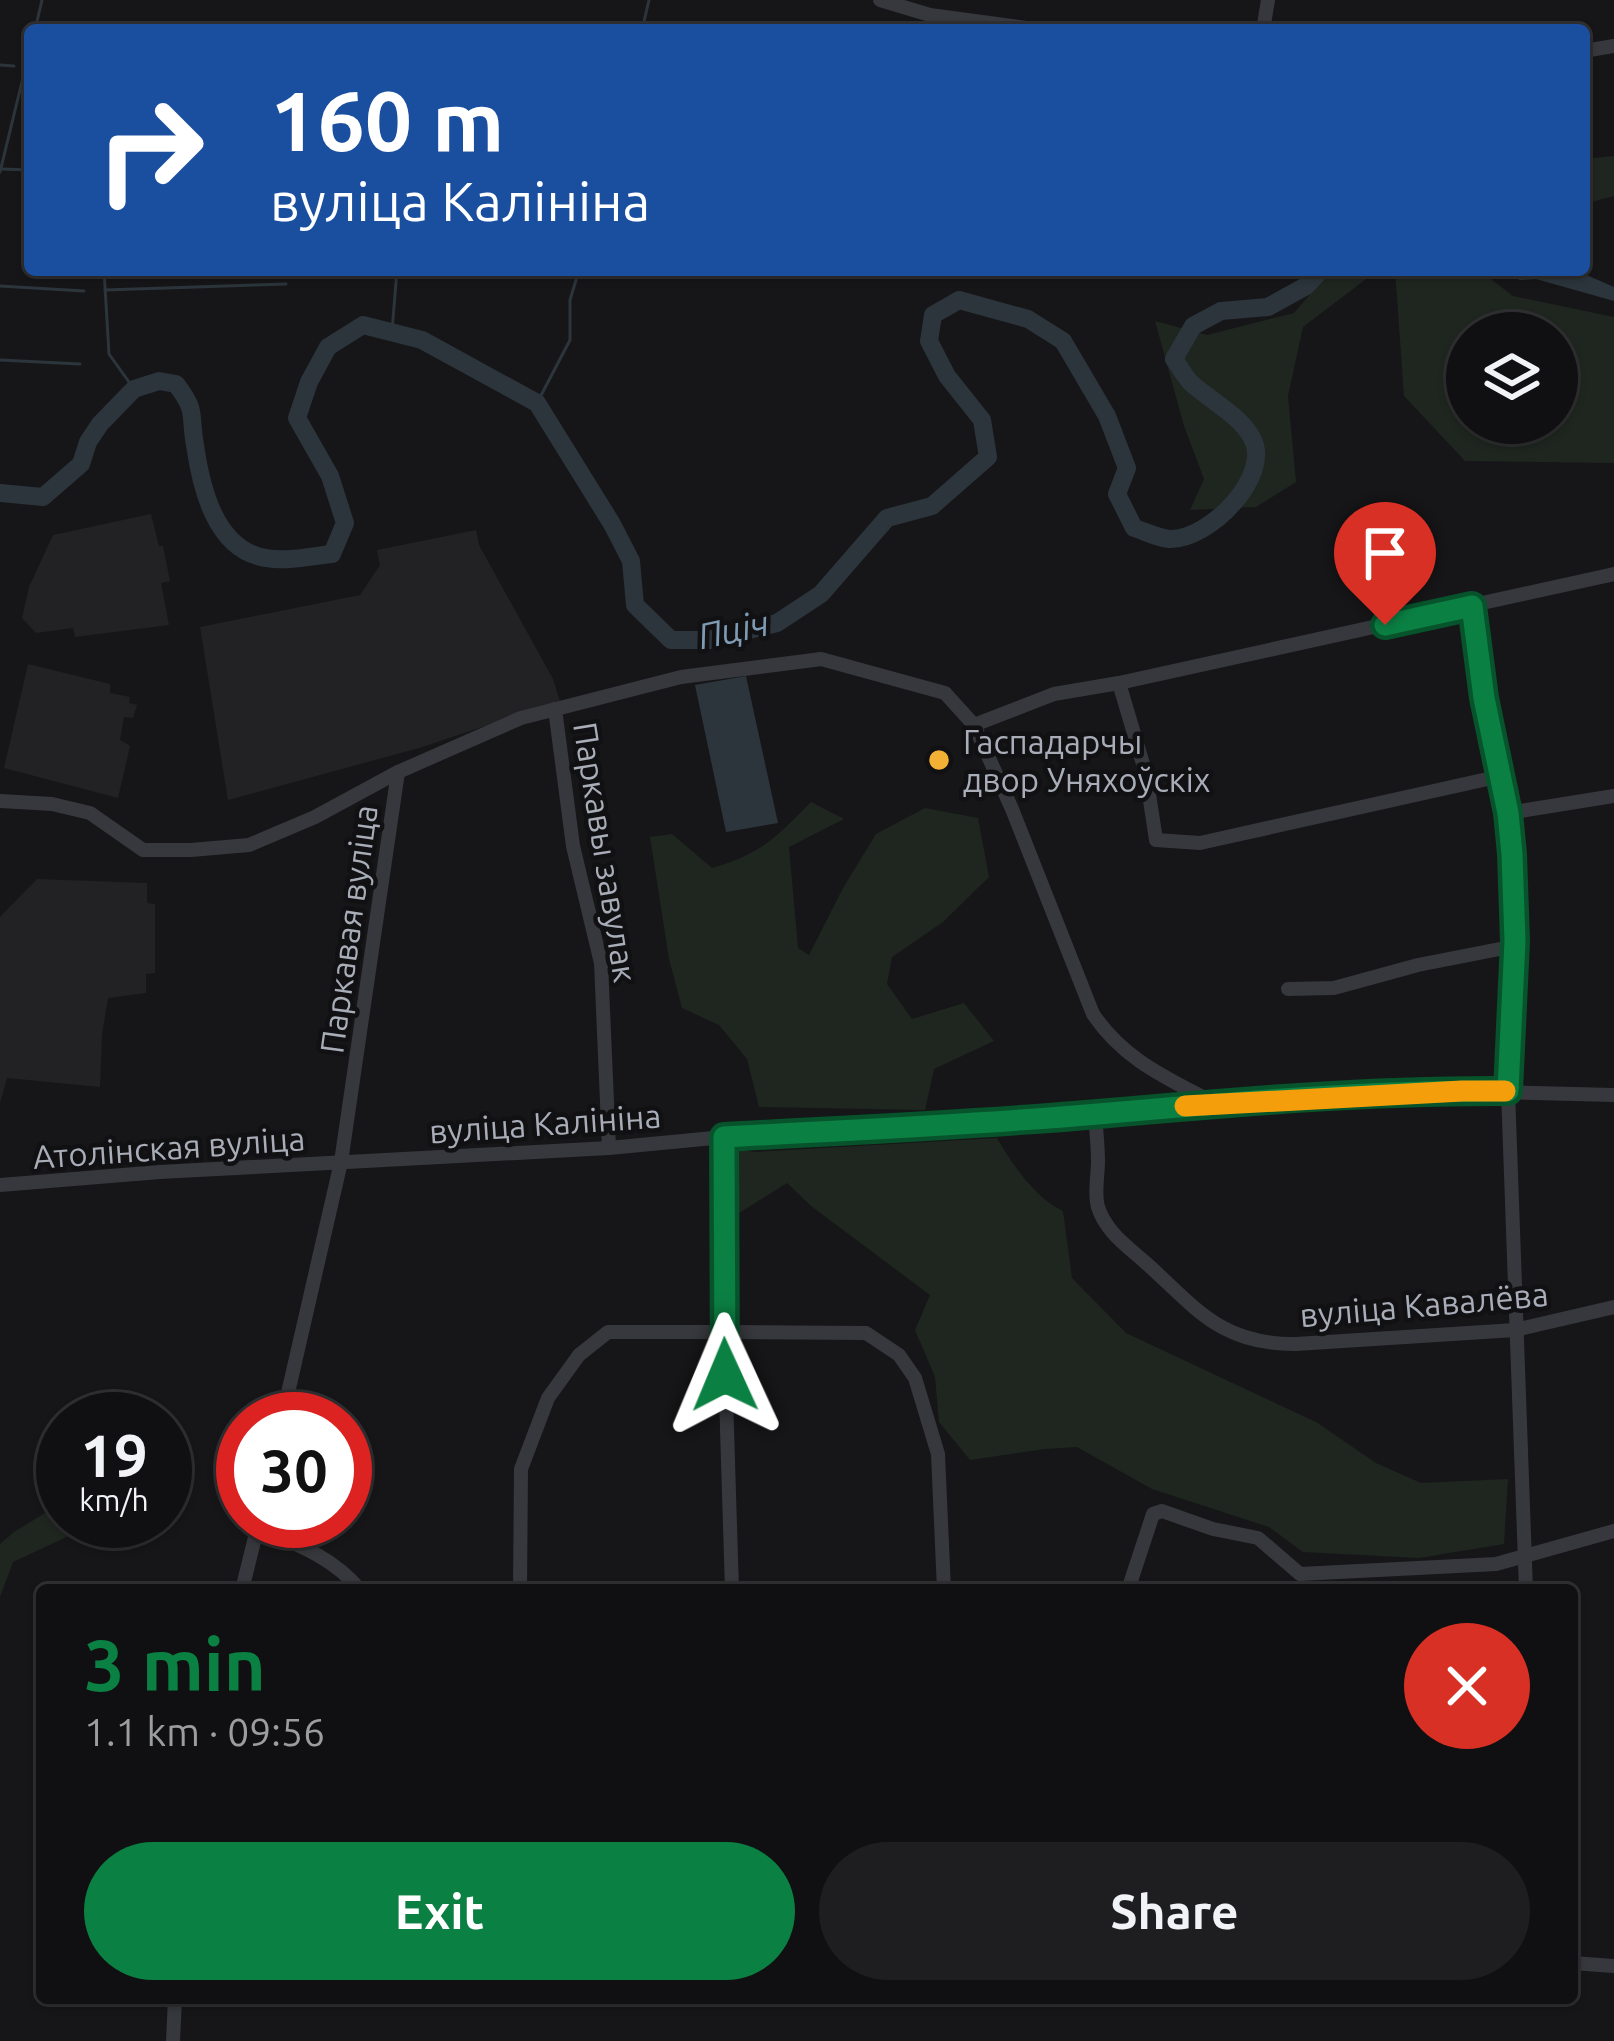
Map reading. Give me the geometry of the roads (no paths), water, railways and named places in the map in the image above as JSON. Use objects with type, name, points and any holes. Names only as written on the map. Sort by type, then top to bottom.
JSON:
[{"type":"street","points":[[880,0],[930,15],[997,24]]},
{"type":"street","points":[[974,724],[1054,694],[1614,574]]},
{"type":"street","points":[[1472,606],[1484,698],[1508,813],[1515,946],[1508,1091],[1526,1584]]},
{"type":"street","name":"Паркавая вуліца","points":[[289,1392],[341,1162],[398,772],[521,718],[681,677],[821,658],[945,693],[974,724],[1093,1014],[1106,1034],[1126,1054],[1214,1103]]},
{"type":"street","points":[[1119,683],[1146,774],[1156,840],[1200,843],[1501,776]]},
{"type":"street","name":"Паркавы завулак","points":[[555,709],[573,846],[601,963],[610,1148]]},
{"type":"street","points":[[0,801],[90,812],[143,850],[190,850],[249,844],[315,817],[398,772]]},
{"type":"street","points":[[1508,813],[1614,796]]},
{"type":"street","points":[[1288,988],[1334,988],[1418,964],[1515,946]]},
{"type":"street","name":"вуліца Калініна","points":[[341,1162],[610,1148],[1214,1103],[1462,1091],[1614,1095]]},
{"type":"street","name":"вуліца Кавалёва","points":[[1095,1114],[1096,1201],[1104,1222],[1181,1298],[1230,1333],[1278,1344],[1515,1330],[1614,1307]]},
{"type":"street","points":[[724,1137],[732,1584]]},
{"type":"street","name":"Атолінская вуліца","points":[[0,1185],[341,1162]]},
{"type":"street","points":[[520,1584],[521,1469],[548,1398],[579,1355],[608,1332],[724,1332],[866,1334],[899,1355],[915,1378],[938,1454],[944,1584]]},
{"type":"street","points":[[1130,1584],[1153,1514],[1162,1510],[1258,1538],[1300,1574],[1496,1564],[1614,1531]]},
{"type":"street","points":[[243,1584],[252,1548]]},
{"type":"street","points":[[307,1548],[354,1584]]},
{"type":"street","points":[[1295,1584],[1300,1574]]},
{"type":"street","points":[[1578,1963],[1614,1966]]},
{"type":"street","points":[[173,2041],[175,2004]]},
{"type":"waterway","points":[[36,24],[42,0]]},
{"type":"waterway","points":[[643,24],[649,0]]},
{"type":"waterway","points":[[0,65],[14,66]]},
{"type":"waterway","points":[[0,172],[24,74]]},
{"type":"waterway","points":[[2,169],[24,170]]},
{"type":"waterway","points":[[104,276],[109,354],[134,389]]},
{"type":"waterway","points":[[392,331],[397,276]]},
{"type":"waterway","points":[[537,403],[570,340],[570,300],[577,276]]},
{"type":"waterway","name":"Пціч","points":[[0,493],[43,497],[81,464],[100,424],[134,389],[159,381],[176,384],[190,408],[207,497],[234,543],[249,553],[274,559],[332,554],[345,523],[330,476],[297,418],[328,347],[363,325],[422,340],[537,403],[631,561],[635,605],[671,640],[709,640],[777,623],[821,594],[887,518],[932,506],[988,457],[982,420],[947,376],[929,341],[933,315],[959,300],[1028,319],[1063,341],[1107,416],[1127,468],[1117,494],[1134,528],[1169,539],[1185,537],[1218,518],[1246,487],[1256,453],[1247,430],[1190,382],[1174,359],[1193,326],[1221,311],[1268,307],[1315,276]]},
{"type":"waterway","points":[[105,290],[286,284]]},
{"type":"waterway","points":[[0,286],[84,291]]},
{"type":"waterway","points":[[0,360],[80,364]]},
{"type":"place","name":"Гаспадарчы двор Уняхоўскіх","points":[[939,760]]}]
